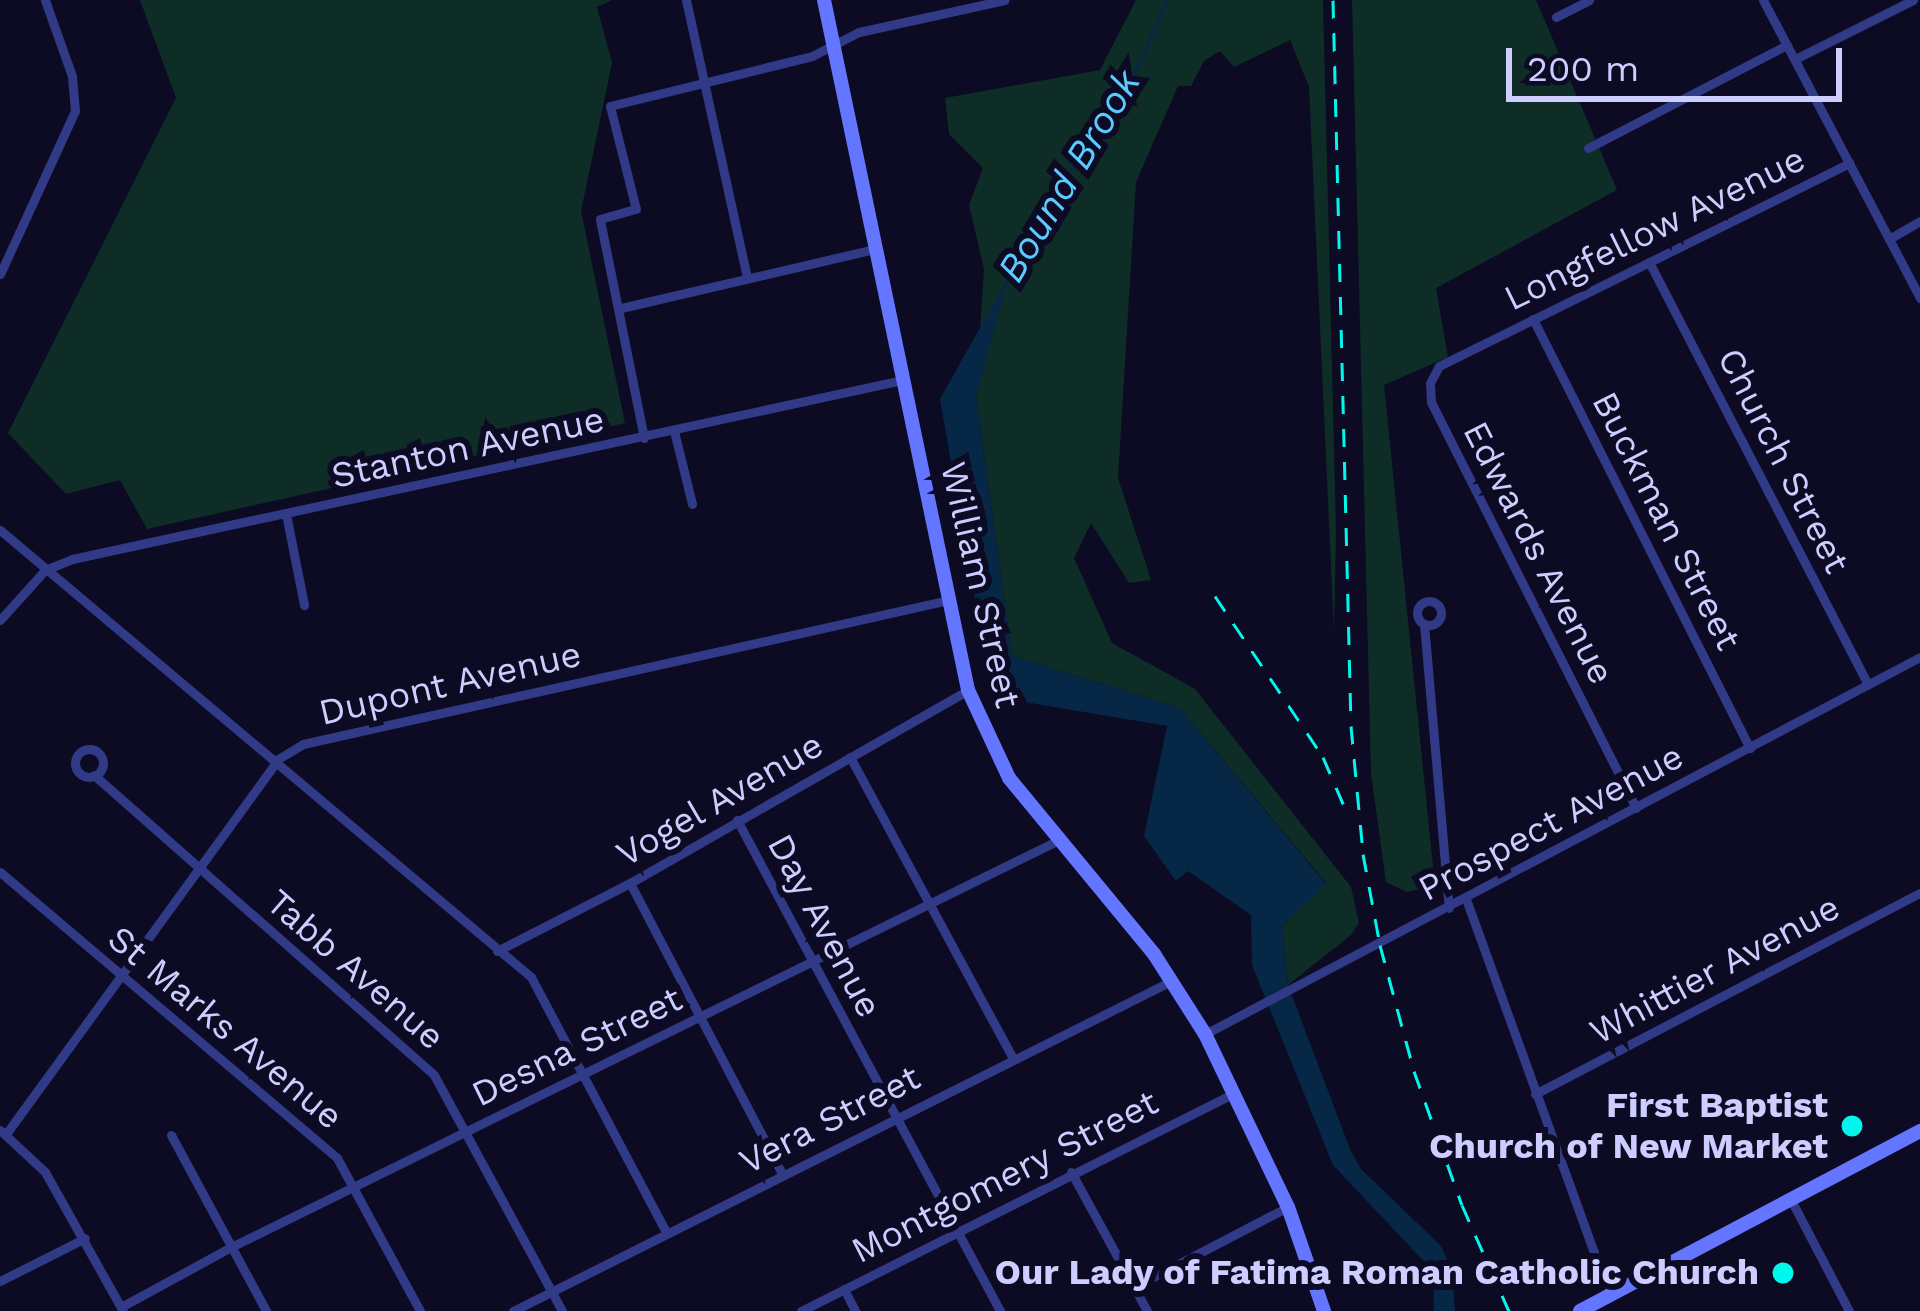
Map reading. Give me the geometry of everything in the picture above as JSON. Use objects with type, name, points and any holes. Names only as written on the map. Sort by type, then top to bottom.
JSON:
[{"type":"main road","name":"William Street","points":[[824,0],[968,691],[1010,778],[1173,980],[1205,1034],[1288,1208],[1324,1311]]},
{"type":"main road","points":[[1580,1311],[1920,1132]]},
{"type":"street","points":[[0,274],[75,111],[72,76],[45,0]]},
{"type":"street","points":[[686,0],[747,278]]},
{"type":"street","points":[[644,437],[600,219],[636,209],[610,106],[832,46],[859,32],[1005,0]]},
{"type":"street","points":[[1556,16],[1589,0]]},
{"type":"street","points":[[1763,0],[1920,298]]},
{"type":"street","points":[[1795,59],[1912,0]]},
{"type":"street","points":[[1588,148],[1787,45]]},
{"type":"street","name":"Longfellow Avenue","points":[[1484,344],[1849,163]]},
{"type":"street","points":[[1889,239],[1920,221]]},
{"type":"street","points":[[621,308],[875,249]]},
{"type":"street","name":"Church Street","points":[[1649,262],[1868,685]]},
{"type":"street","name":"Buckman Street","points":[[1534,320],[1750,748]]},
{"type":"street","name":"Edwards Avenue","points":[[1484,344],[1439,366],[1430,383],[1431,402],[1636,808]]},
{"type":"street","name":"Stanton Avenue","points":[[45,570],[72,559],[902,380]]},
{"type":"street","points":[[674,431],[692,505]]},
{"type":"street","points":[[286,514],[304,604]]},
{"type":"street","points":[[0,530],[278,759],[531,977],[666,1232]]},
{"type":"street","points":[[0,620],[45,570]]},
{"type":"street","name":"Dupont Avenue","points":[[3,1132],[278,759],[303,744],[949,600]]},
{"type":"street","points":[[1424,624],[1449,908]]},
{"type":"street","name":"Prospect Avenue","points":[[1205,1034],[1920,657]]},
{"type":"street","name":"Vogel Avenue","points":[[497,951],[630,883],[968,691]]},
{"type":"street","points":[[850,757],[1013,1059]]},
{"type":"street","name":"Tabb Avenue","points":[[94,776],[434,1075],[562,1311]]},
{"type":"street","name":"Day Avenue","points":[[737,820],[1000,1311]]},
{"type":"street","name":"Desna Street","points":[[122,1309],[231,1247],[1059,840]]},
{"type":"street","name":"St Marks Avenue","points":[[0,872],[337,1159],[420,1311]]},
{"type":"street","points":[[630,883],[782,1174]]},
{"type":"street","name":"Whittier Avenue","points":[[1535,1094],[1920,893]]},
{"type":"street","points":[[1466,899],[1609,1295]]},
{"type":"street","name":"Vera Street","points":[[513,1311],[1173,980]]},
{"type":"street","name":"Montgomery Street","points":[[801,1311],[1234,1093]]},
{"type":"street","points":[[3,1132],[45,1172],[122,1309]]},
{"type":"street","points":[[170,1136],[266,1311]]},
{"type":"street","points":[[1071,1172],[1147,1311]]},
{"type":"street","points":[[1790,1198],[1849,1311]]},
{"type":"street","points":[[1134,1287],[1288,1208]]},
{"type":"street","points":[[0,1281],[85,1238]]},
{"type":"street","points":[[844,1289],[856,1311]]},
{"type":"green space","points":[[140,0],[612,0],[597,7],[612,63],[581,211],[625,423],[147,529],[120,480],[66,494],[8,433],[176,98]]},
{"type":"green space","points":[[1136,0],[1323,0],[1336,531],[1334,633],[1309,87],[1290,40],[1234,67],[1220,51],[1204,61],[1191,86],[1178,86],[1136,182],[1118,478],[1151,580],[1129,583],[1091,523],[1074,558],[1112,643],[1195,689],[1351,887],[1359,923],[1351,935],[1288,985],[1282,926],[1326,883],[1180,708],[1012,656],[976,396],[984,269],[969,205],[983,168],[949,134],[945,98],[1100,70]]},
{"type":"green space","points":[[1352,0],[1536,0],[1617,190],[1436,288],[1448,357],[1384,385],[1435,886],[1407,892],[1386,882],[1371,774]]},
{"type":"water","points":[[1009,276],[976,396],[1012,656],[1180,708],[1326,884],[1282,926],[1288,985],[1350,1149],[1361,1169],[1441,1246],[1452,1270],[1455,1311],[1434,1311],[1433,1271],[1333,1165],[1252,965],[1251,915],[1188,871],[1176,881],[1144,836],[1167,726],[1019,701],[989,680],[940,399]]},
{"type":"waterway","name":"Bound Brook","points":[[1009,276],[1036,215],[1115,116],[1167,0]]},
{"type":"railway","points":[[1333,0],[1351,726],[1363,854],[1380,945],[1414,1071],[1462,1205],[1509,1311]]},
{"type":"railway","points":[[1215,596],[1323,757],[1348,815]]},
{"type":"place","name":"First Baptist Church of New Market","points":[[1852,1126]]},
{"type":"place","name":"Our Lady of Fatima Roman Catholic Church","points":[[1783,1273]]}]
